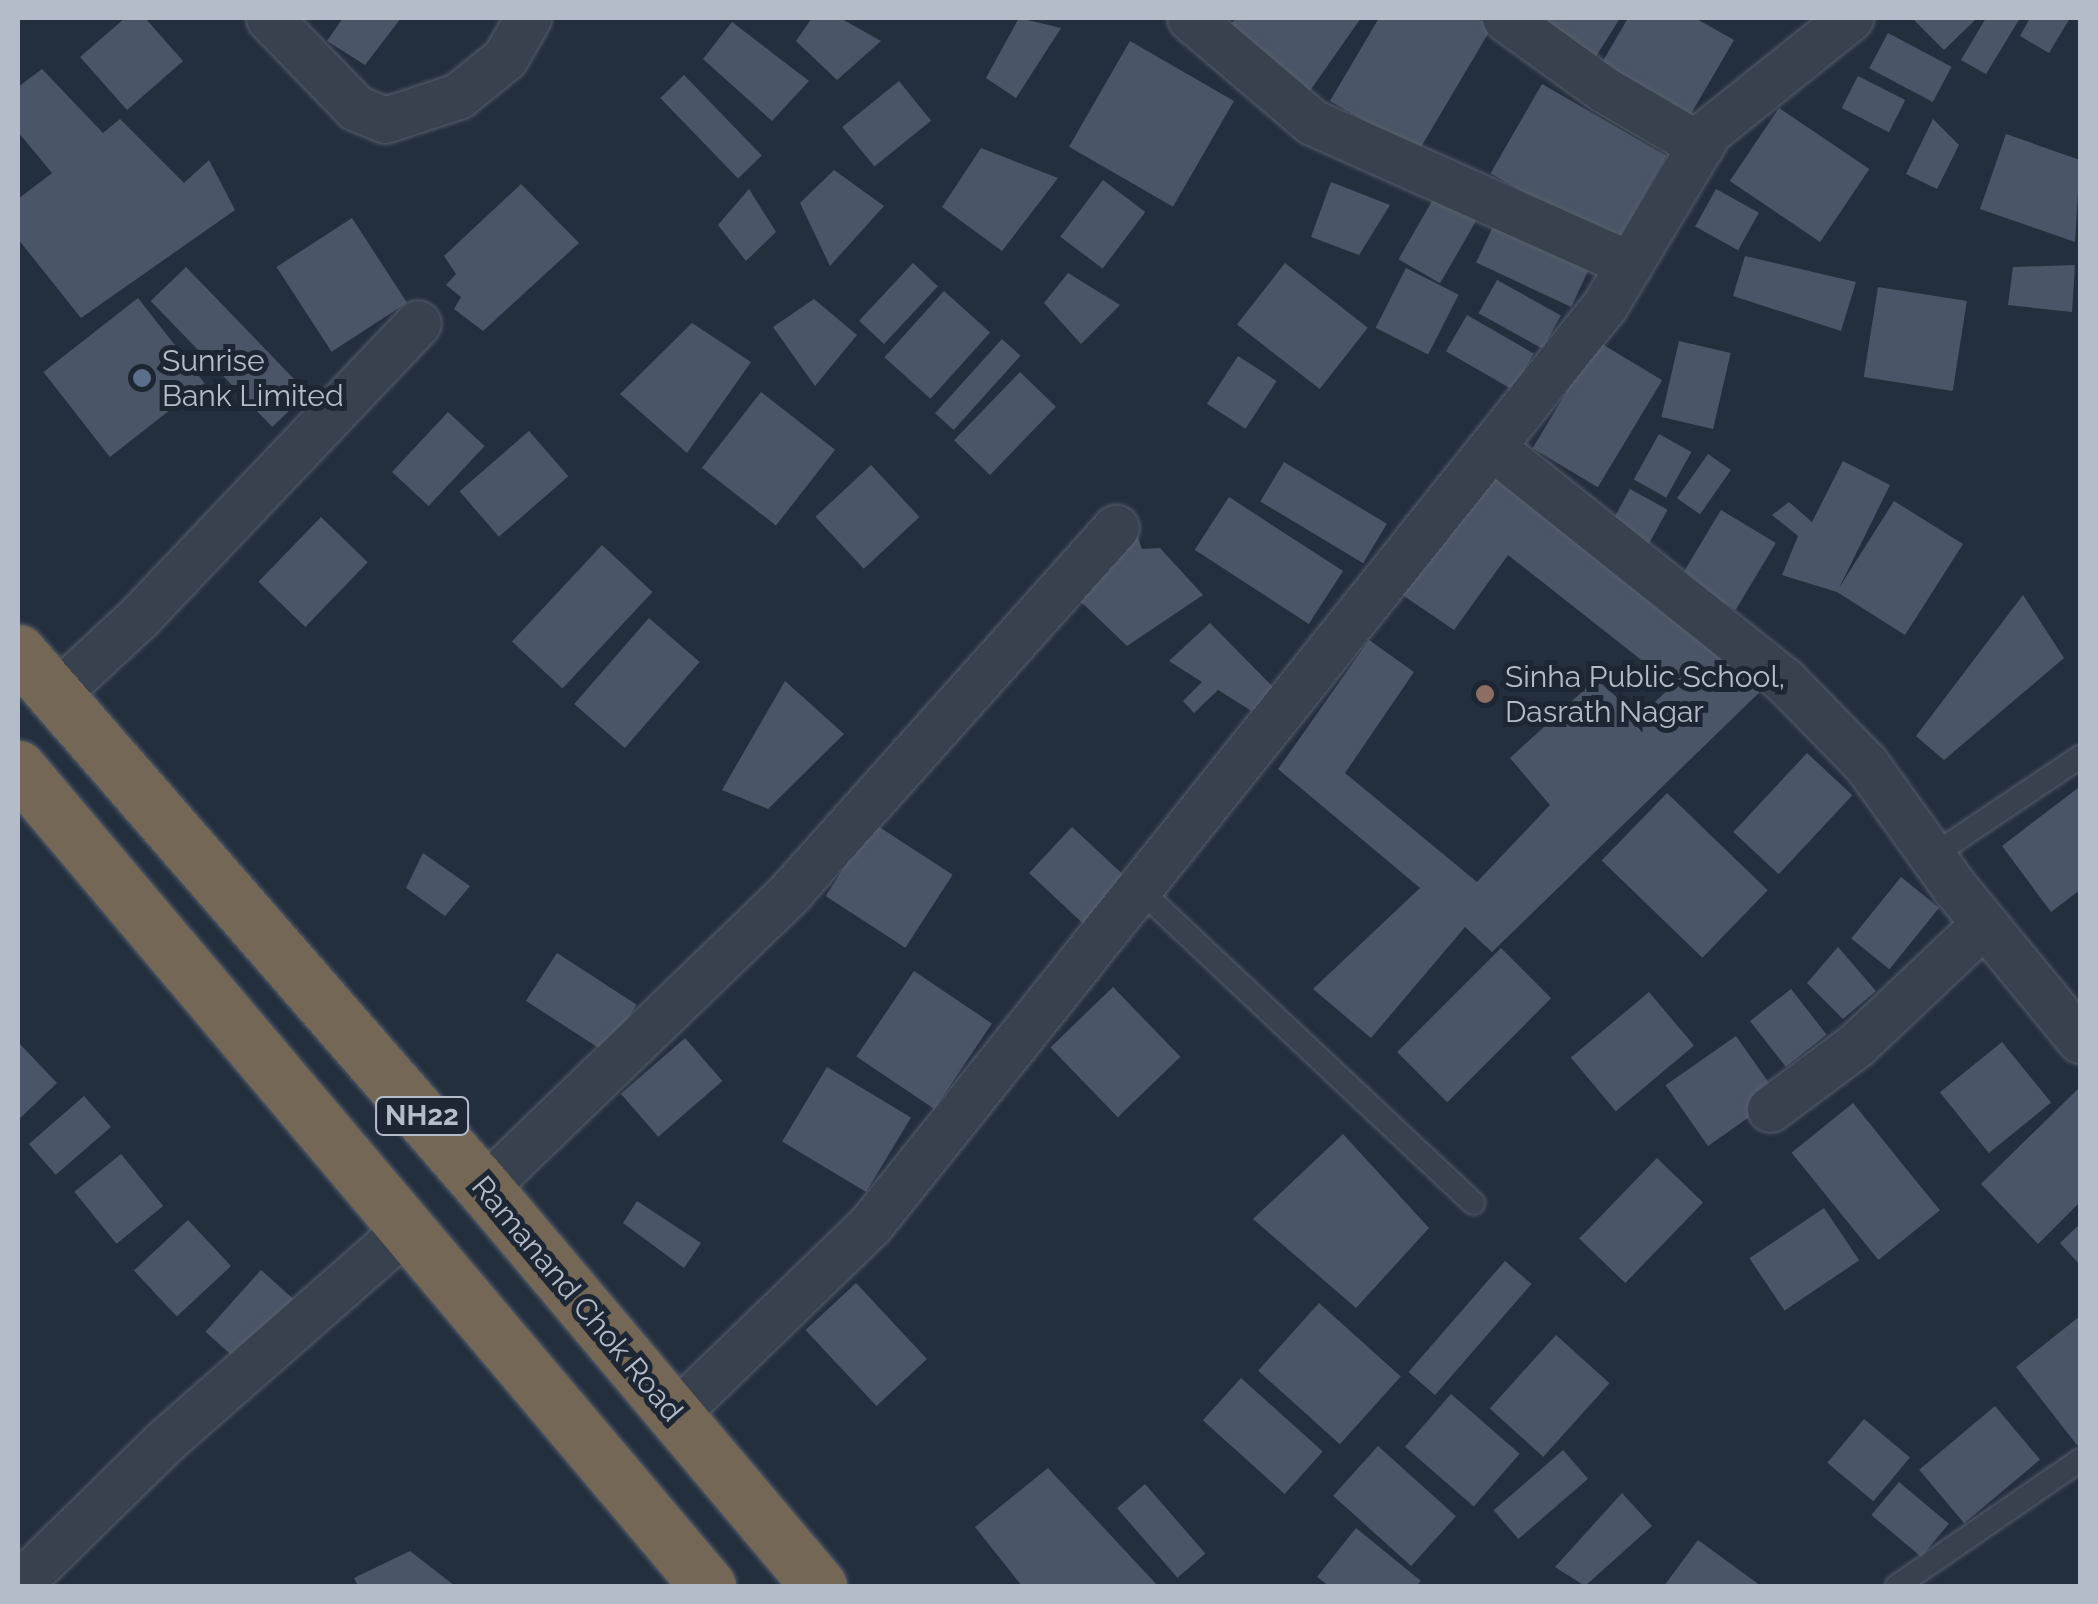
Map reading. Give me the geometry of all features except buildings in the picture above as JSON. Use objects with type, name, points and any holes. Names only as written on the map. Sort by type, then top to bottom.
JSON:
[{"type":"highway","name":"Ramanand Chok Road","points":[[18,652],[484,1188],[819,1586]]},
{"type":"highway","name":"NH22","points":[[18,768],[708,1586]]},
{"type":"street","points":[[270,18],[356,108],[385,120],[458,96],[505,58],[528,18]]},
{"type":"street","points":[[1190,18],[1312,122],[1630,264]]},
{"type":"street","points":[[1505,18],[1605,90],[1701,146]]},
{"type":"street","points":[[674,1416],[871,1224],[1492,447],[1630,264],[1710,131],[1850,18]]},
{"type":"street","points":[[55,695],[139,616],[418,323]]},
{"type":"street","points":[[1492,447],[1784,680],[1866,764],[1984,924],[2080,1040]]},
{"type":"street","points":[[484,1188],[790,892],[1116,527]]},
{"type":"street","points":[[1770,1109],[1856,1046],[1984,924]]},
{"type":"street","points":[[18,1585],[165,1441],[409,1227]]},
{"type":"lane","points":[[1932,856],[2080,757]]},
{"type":"lane","points":[[1138,888],[1473,1203]]},
{"type":"lane","points":[[1897,1586],[2080,1460]]},
{"type":"place","name":"Sunrise Bank Limited","points":[[142,378]]},
{"type":"place","name":"Sinha Public School, Dasrath Nagar","points":[[1485,694]]}]
